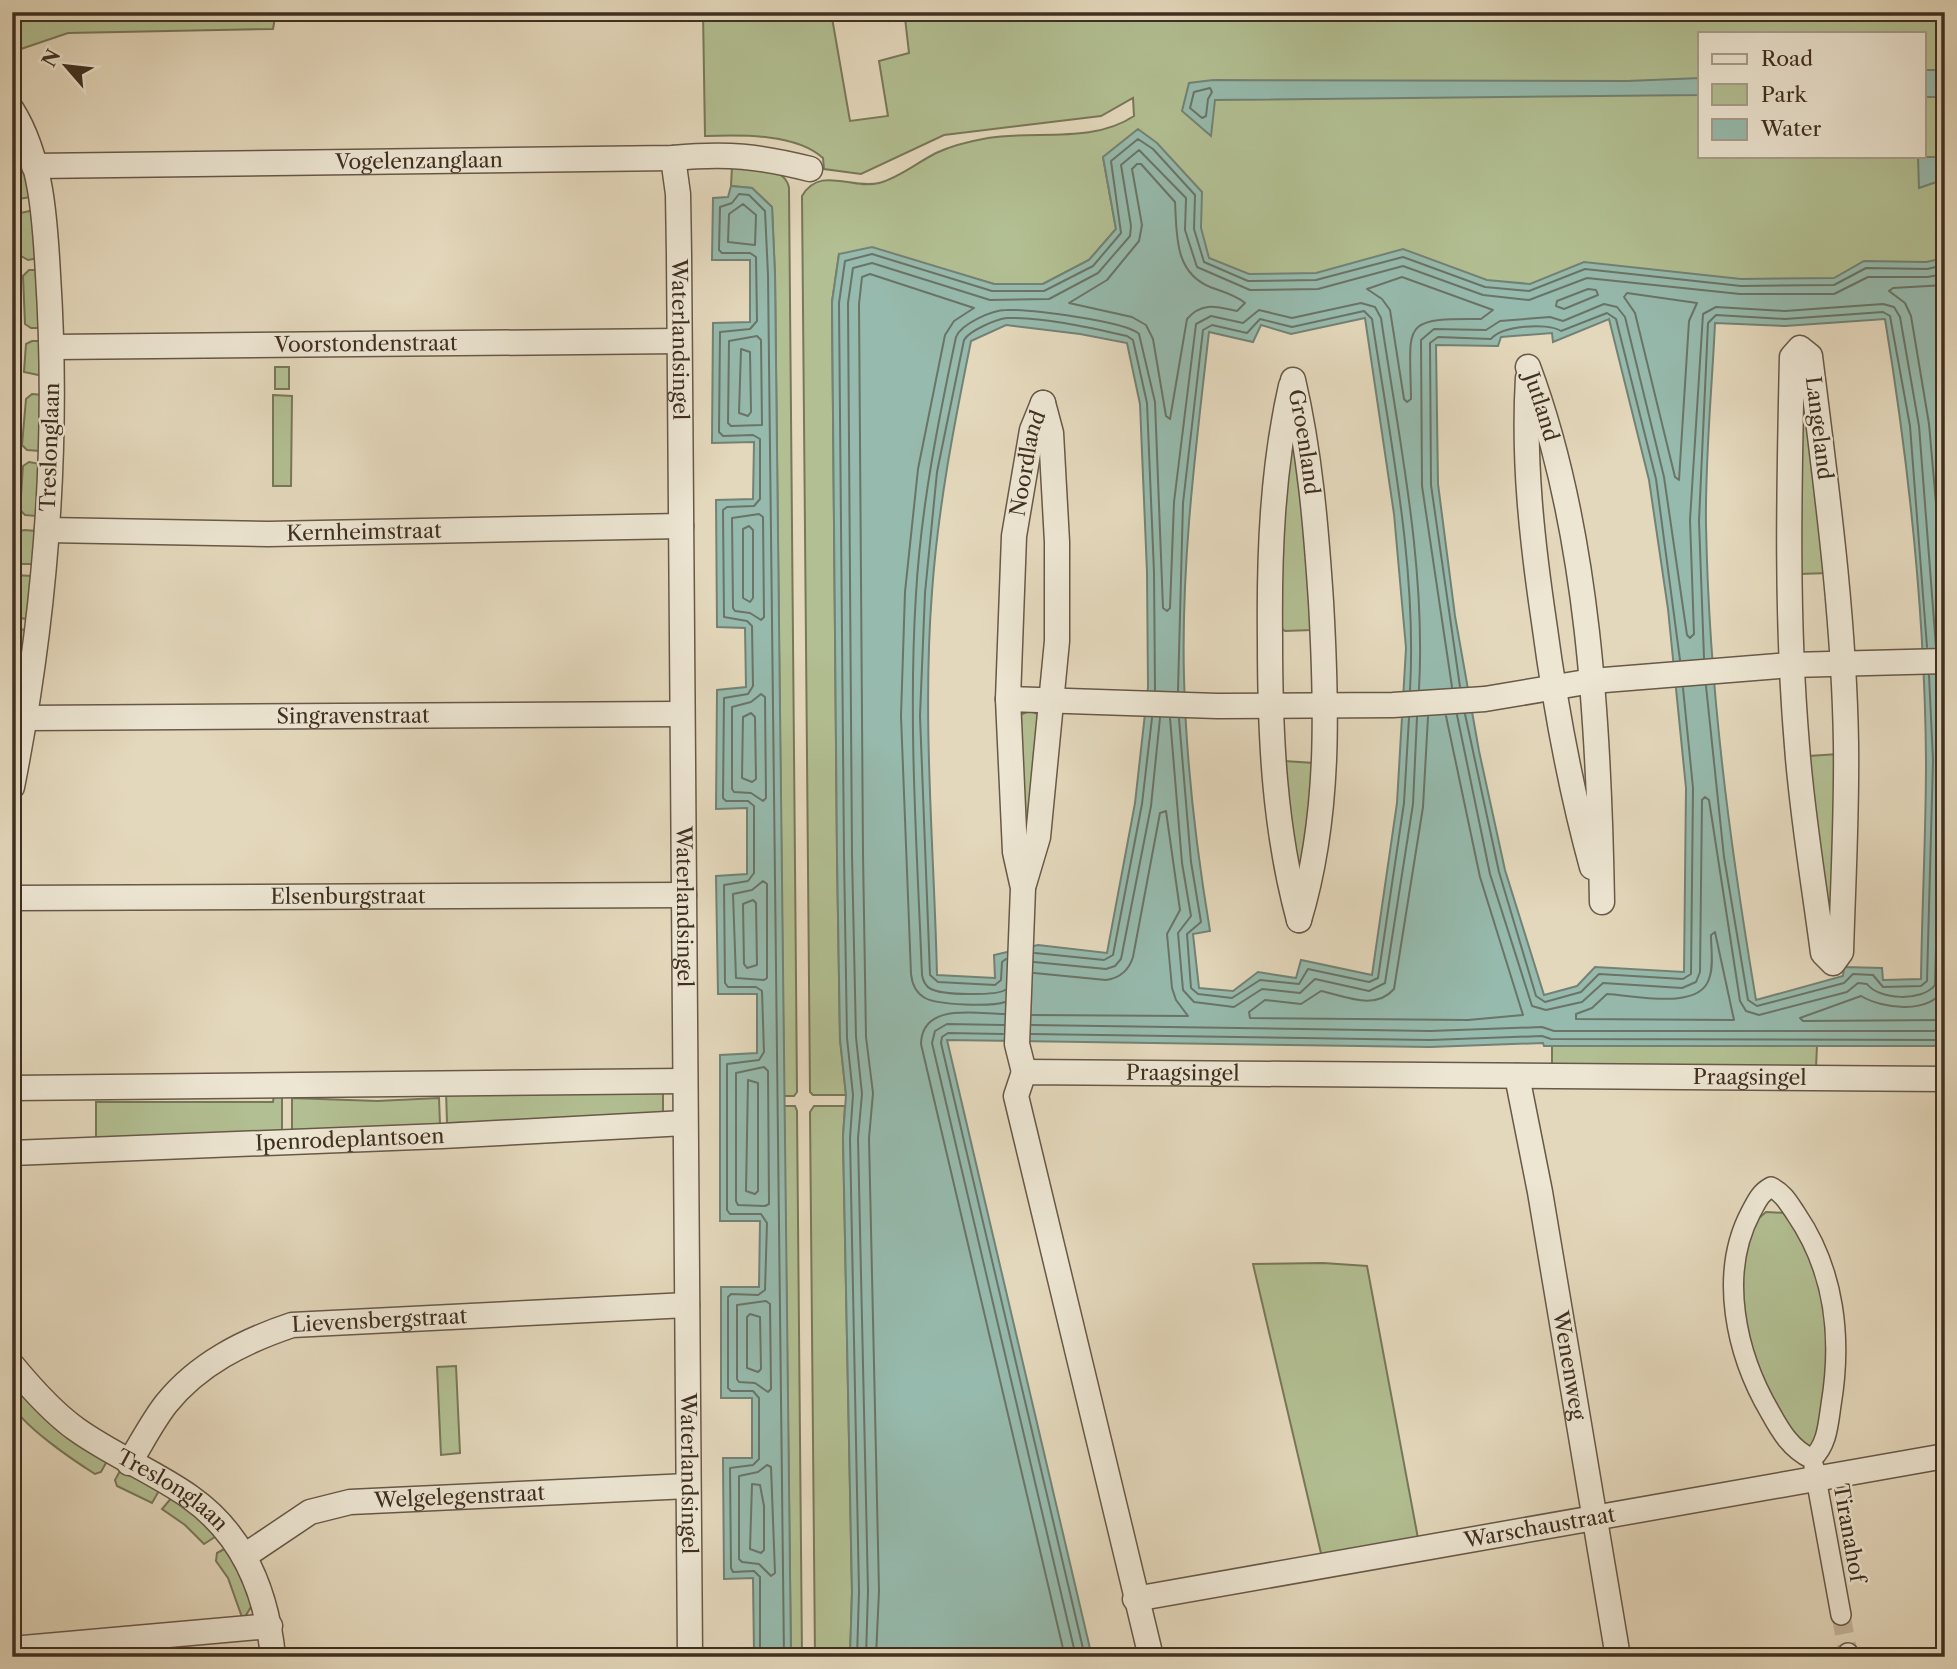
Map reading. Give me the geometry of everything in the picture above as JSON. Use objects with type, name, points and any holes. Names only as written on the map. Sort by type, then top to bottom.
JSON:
[{"type":"street","name":"Treslonglaan","points":[[12,110],[34,166],[44,219],[53,346],[47,530],[26,718],[12,787]]},
{"type":"street","name":"Vogelenzanglaan","points":[[34,166],[747,155],[805,168]]},
{"type":"street","name":"Waterlandsingel","points":[[673,158],[678,194],[683,1081],[691,1657]]},
{"type":"street","name":"Voorstondenstraat","points":[[53,346],[679,341]]},
{"type":"street","name":"Langeland","points":[[1800,348],[1810,356],[1830,519],[1842,664],[1846,744],[1841,952],[1833,963],[1823,953],[1797,749],[1791,665],[1788,530],[1792,357],[1800,348]]},
{"type":"street","name":"Jutland","points":[[1528,367],[1549,423],[1572,538],[1592,681],[1602,902],[1584,837],[1553,687],[1532,541],[1525,428],[1528,367]]},
{"type":"street","name":"Groenland","points":[[1293,380],[1307,440],[1326,705],[1313,874],[1299,920],[1286,863],[1273,769],[1270,706],[1269,577],[1278,442],[1293,380]]},
{"type":"street","name":"Noordland","points":[[1023,888],[1038,837],[1057,641],[1057,542],[1051,433],[1043,403],[1032,430],[1014,536],[1008,699],[1015,852],[1023,888],[1023,945],[1017,1044],[1024,1072]]},
{"type":"street","name":"Kernheimstraat","points":[[47,530],[268,534],[681,526]]},
{"type":"street","points":[[1008,699],[1133,705],[1393,705],[1485,699],[1592,681],[1791,665],[1945,661]]},
{"type":"street","name":"Singravenstraat","points":[[26,718],[681,713]]},
{"type":"street","name":"Elsenburgstraat","points":[[12,898],[684,895]]},
{"type":"street","points":[[1024,1072],[1016,1096],[1135,1600],[1151,1657]]},
{"type":"street","name":"Praagsingel","points":[[1024,1072],[1945,1079]]},
{"type":"street","name":"Wenenweg","points":[[1517,1076],[1540,1192],[1618,1657]]},
{"type":"street","points":[[12,1088],[683,1081]]},
{"type":"street","name":"Ipenrodeplantsoen","points":[[12,1153],[685,1123]]},
{"type":"street","name":"Tiranahof","points":[[1814,1468],[1781,1432],[1751,1381],[1737,1333],[1734,1286],[1741,1231],[1761,1193],[1771,1187],[1781,1192],[1802,1223],[1820,1258],[1835,1315],[1838,1367],[1823,1449],[1814,1468],[1841,1615]]},
{"type":"street","name":"Lievensbergstraat","points":[[129,1463],[166,1404],[202,1369],[250,1339],[292,1325],[687,1305]]},
{"type":"street","name":"Treslonglaan","points":[[12,1365],[34,1392],[74,1428],[190,1497],[220,1524],[246,1556],[270,1626],[273,1657]]},
{"type":"street","name":"Warschaustraat","points":[[1135,1600],[1594,1518],[1814,1468],[1945,1456]]},
{"type":"street","name":"Welgelegenstraat","points":[[246,1556],[310,1512],[350,1502],[688,1486]]},
{"type":"street","points":[[12,1649],[270,1626]]},
{"type":"green space","points":[[12,12],[276,12],[273,29],[68,33],[12,52]]},
{"type":"green space","points":[[703,12],[831,12],[850,121],[888,116],[879,61],[909,53],[905,18],[889,21],[888,12],[1945,12],[1945,295],[1143,300],[1103,157],[1116,229],[1089,260],[1043,284],[994,284],[942,269],[839,254],[832,302],[840,1039],[846,1095],[813,1095],[810,1092],[802,196],[809,187],[827,180],[858,184],[886,181],[936,153],[988,138],[1063,135],[1118,125],[1134,116],[1133,98],[1101,116],[944,135],[861,174],[824,169],[823,158],[798,144],[751,136],[705,136]]},
{"type":"green space","points":[[12,139],[25,169],[31,197],[12,200]]},
{"type":"green space","points":[[732,166],[774,171],[781,175],[789,188],[797,1092],[794,1096],[784,1096],[772,207],[752,188],[731,186]]},
{"type":"green space","points":[[34,210],[39,258],[28,260],[21,256],[16,214]]},
{"type":"green space","points":[[29,270],[40,270],[44,328],[31,328],[25,324],[23,276]]},
{"type":"green space","points":[[43,341],[43,376],[24,372],[26,344]]},
{"type":"green space","points":[[1802,360],[1829,573],[1800,574]]},
{"type":"green space","points":[[275,367],[289,367],[289,389],[275,389]]},
{"type":"green space","points":[[32,394],[43,395],[40,451],[27,450],[22,445],[26,399]]},
{"type":"green space","points":[[273,395],[292,396],[291,486],[273,486]]},
{"type":"green space","points":[[1298,422],[1311,630],[1285,631],[1280,627],[1282,535],[1293,423]]},
{"type":"green space","points":[[29,462],[40,464],[36,516],[25,515],[20,510],[23,466]]},
{"type":"green space","points":[[36,531],[33,564],[17,564],[18,532]]},
{"type":"green space","points":[[15,575],[32,576],[27,619],[12,617]]},
{"type":"green space","points":[[12,628],[26,630],[18,702],[12,702]]},
{"type":"green space","points":[[1030,711],[1038,714],[1028,849],[1023,849],[1016,723],[1022,714]]},
{"type":"green space","points":[[1838,754],[1831,950],[1809,756]]},
{"type":"green space","points":[[1284,761],[1314,763],[1308,844],[1296,874]]},
{"type":"green space","points":[[1552,1046],[1817,1046],[1816,1068],[1552,1067]]},
{"type":"green space","points":[[663,1089],[663,1116],[447,1123],[446,1091]]},
{"type":"green space","points":[[274,1095],[282,1095],[282,1131],[96,1140],[96,1102],[273,1102]]},
{"type":"green space","points":[[292,1098],[377,1101],[439,1098],[440,1124],[292,1134]]},
{"type":"green space","points":[[784,1106],[795,1106],[797,1111],[802,1657],[791,1657]]},
{"type":"green space","points":[[814,1106],[845,1106],[843,1137],[852,1592],[850,1657],[815,1657],[810,1112]]},
{"type":"green space","points":[[1766,1212],[1786,1213],[1819,1273],[1828,1316],[1826,1414],[1812,1450],[1801,1446],[1767,1395],[1757,1377],[1748,1346],[1742,1288],[1744,1252],[1750,1229]]},
{"type":"green space","points":[[1323,1263],[1367,1266],[1420,1549],[1324,1566],[1253,1264]]},
{"type":"green space","points":[[456,1366],[460,1453],[441,1455],[437,1367]]},
{"type":"green space","points":[[12,1375],[107,1461],[101,1472],[95,1474],[86,1468],[25,1421],[12,1403]]},
{"type":"green space","points":[[121,1469],[160,1489],[152,1503],[117,1486],[115,1480]]},
{"type":"green space","points":[[173,1496],[218,1535],[204,1544],[185,1525],[162,1509]]},
{"type":"green space","points":[[228,1547],[254,1602],[243,1620],[228,1578],[216,1561],[217,1553]]},
{"type":"water","points":[[1926,70],[1945,70],[1945,97],[1926,97]]},
{"type":"water","points":[[1698,78],[1698,95],[1215,100],[1211,136],[1182,111],[1189,83],[1213,80],[1627,81]]},
{"type":"water","points":[[1138,129],[1157,143],[1202,192],[1201,228],[1209,258],[1249,274],[1316,273],[1403,249],[1487,280],[1530,284],[1584,262],[1741,279],[1834,278],[1864,261],[1926,262],[1945,258],[1945,1046],[1544,1046],[1543,1043],[1430,1047],[947,1040],[1092,1657],[850,1657],[852,1592],[843,1137],[846,1095],[840,1039],[832,302],[839,254],[872,247],[994,284],[1043,284],[1089,260],[1116,229],[1103,157]],"holes":[[[1365,318],[1394,514],[1406,648],[1397,803],[1372,975],[1301,960],[1296,978],[1258,972],[1233,991],[1199,988],[1193,934],[1210,931],[1189,773],[1184,634],[1190,504],[1209,332],[1253,342],[1261,325],[1291,334]],[[1609,319],[1649,480],[1668,609],[1686,788],[1684,972],[1595,967],[1577,986],[1544,995],[1505,870],[1479,751],[1455,616],[1438,484],[1436,345],[1498,346],[1501,337],[1552,333],[1553,342]],[[1885,319],[1908,484],[1923,651],[1926,762],[1921,979],[1883,980],[1882,968],[1844,967],[1843,976],[1756,1000],[1729,822],[1716,704],[1706,524],[1708,449],[1715,323],[1785,326]],[[1006,325],[1127,343],[1140,404],[1147,572],[1148,687],[1135,803],[1107,953],[1038,945],[994,955],[995,978],[937,975],[930,784],[929,640],[938,529],[971,341]]]},
{"type":"water","points":[[1945,157],[1945,179],[1919,188],[1918,158]]},
{"type":"water","points":[[731,186],[752,188],[772,207],[775,275],[791,1657],[722,1657],[754,1654],[753,1578],[724,1579],[723,1458],[752,1458],[752,1398],[721,1398],[721,1287],[759,1287],[760,1221],[720,1221],[720,1055],[757,1053],[757,994],[718,994],[716,876],[747,874],[747,808],[716,809],[717,690],[746,687],[745,628],[717,627],[716,500],[753,499],[754,442],[712,443],[713,323],[750,322],[750,260],[712,260],[713,198],[728,197]]},
{"type":"tunnel","points":[[1841,1615],[1848,1653]]}]
